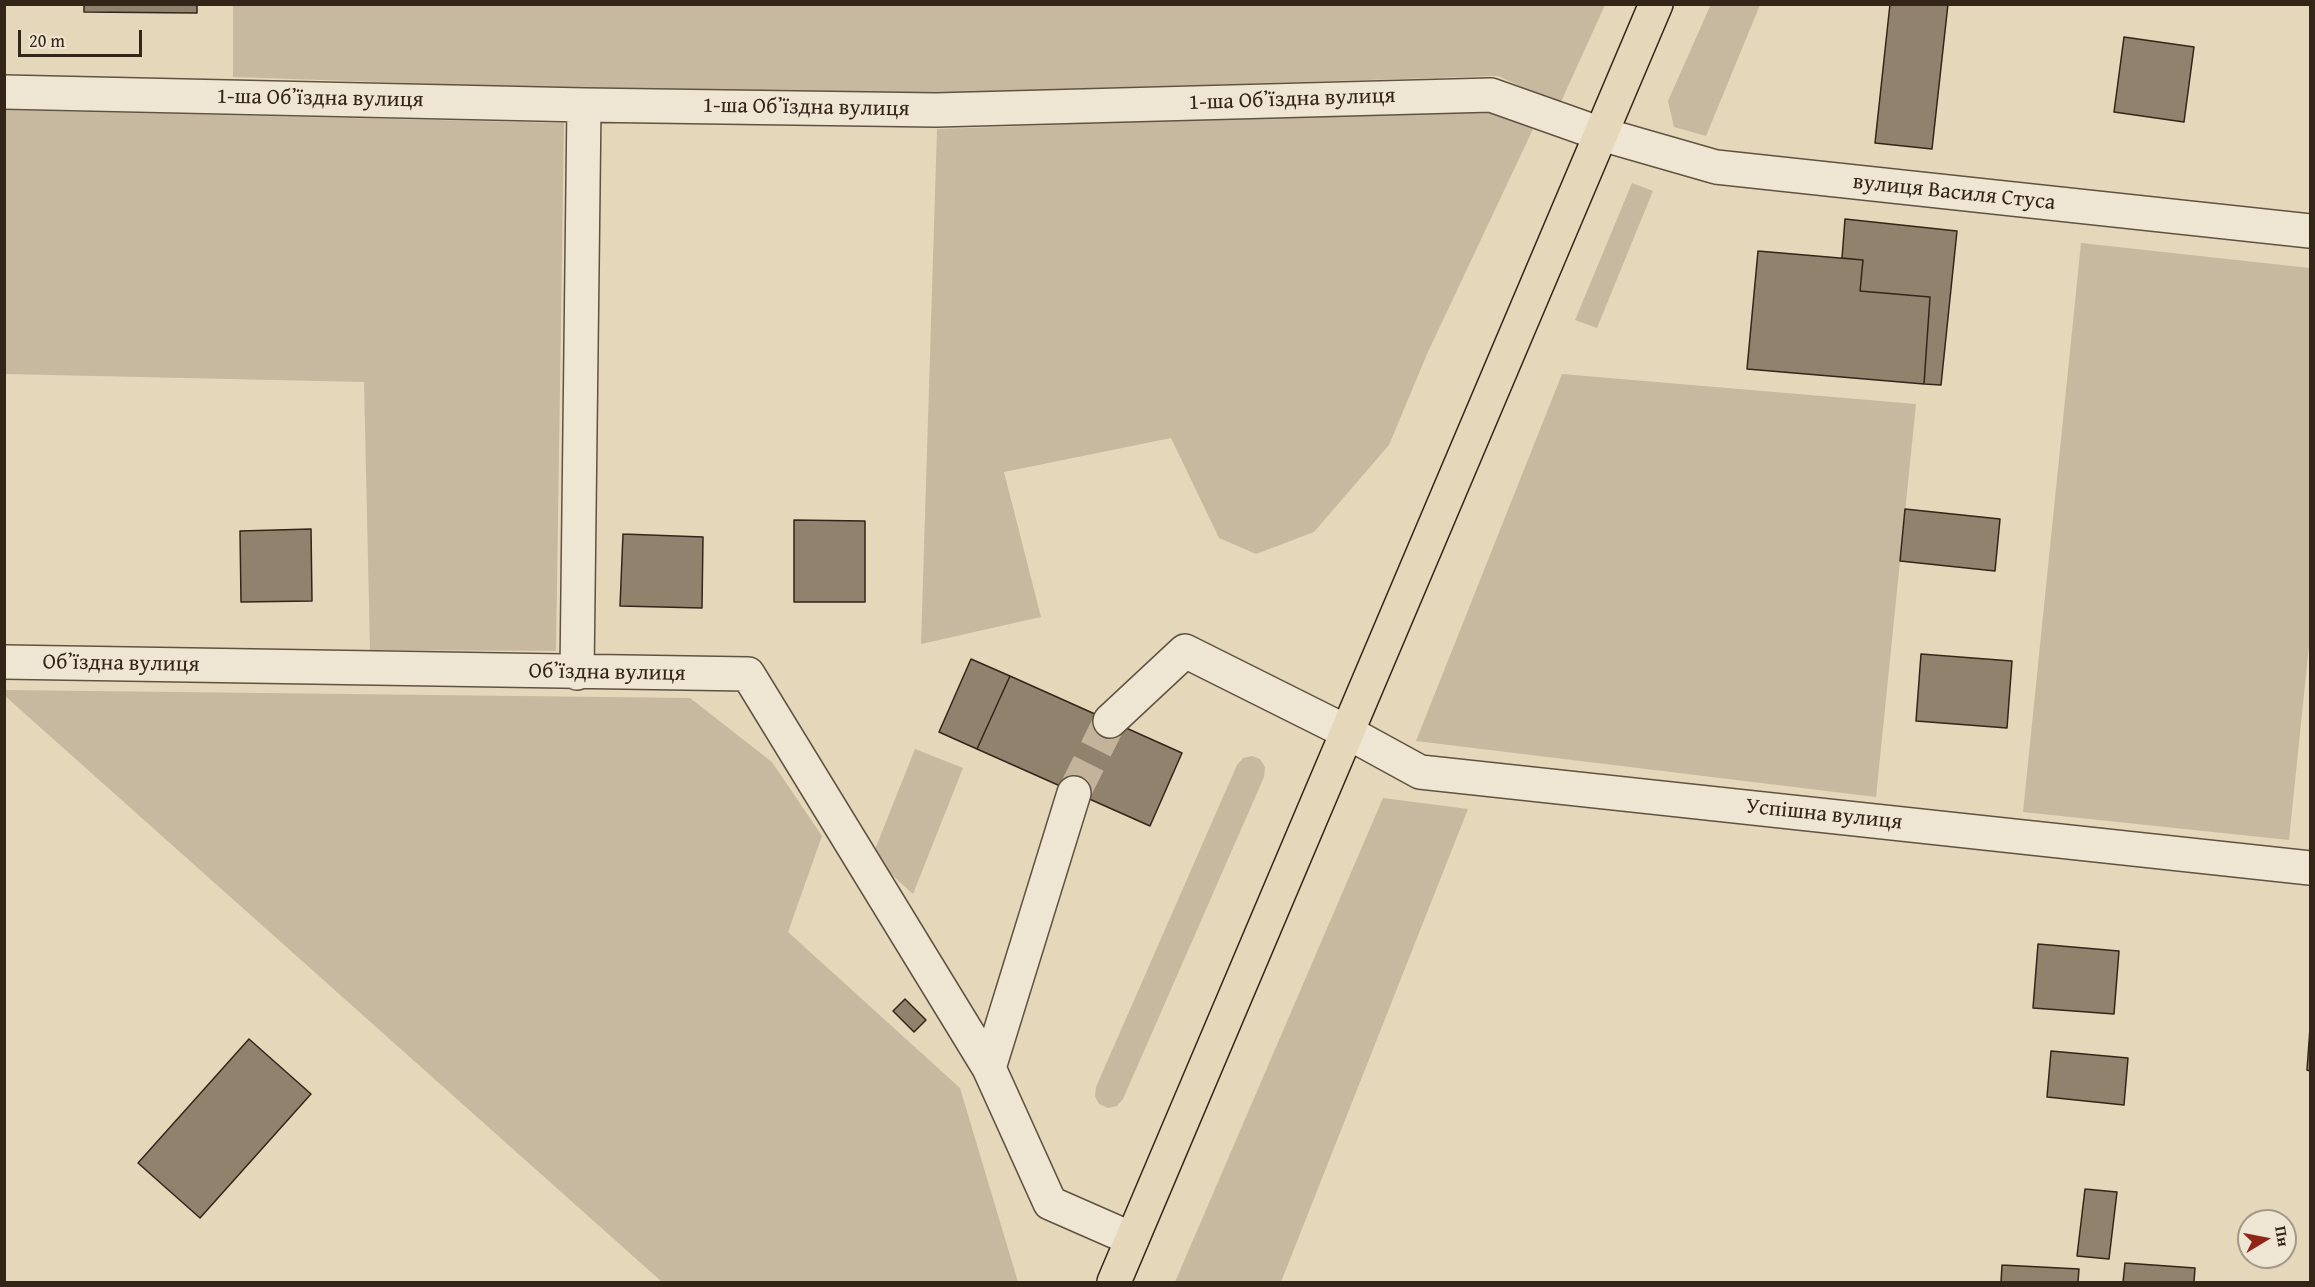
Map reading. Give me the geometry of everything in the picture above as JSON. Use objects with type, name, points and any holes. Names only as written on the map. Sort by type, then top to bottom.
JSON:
[{"type":"main road","points":[[1114,1282],[1656,4]]},
{"type":"street","name":"1-ша Обʼїздна вулиця","points":[[4,92],[936,110],[1491,95],[1601,134]]},
{"type":"street","points":[[577,673],[584,105]]},
{"type":"street","name":"вулиця Василя Стуса","points":[[1601,134],[1716,167],[2310,231]]},
{"type":"street","name":"Успішна вулиця","points":[[1110,721],[1185,651],[1347,732],[1420,772],[2310,868]]},
{"type":"street","name":"Обʼїздна вулиця","points":[[4,662],[748,674],[989,1068]]},
{"type":"street","points":[[1074,793],[989,1068],[1050,1203],[1132,1239]]},
{"type":"shaded area","points":[[1711,4],[1760,5],[1706,136],[1674,127],[1668,101]]},
{"type":"shaded area","points":[[233,5],[1605,5],[1560,104],[1498,76],[936,93],[585,89],[233,77]]},
{"type":"shaded area","points":[[5,110],[564,123],[556,651],[370,650],[364,382],[5,374]]},
{"type":"shaded area","points":[[1488,110],[1534,127],[1427,354],[1389,445],[1314,532],[1256,554],[1219,538],[1171,438],[1004,472],[1041,617],[921,644],[937,129]]},
{"type":"shaded area","points":[[1632,183],[1653,191],[1597,328],[1575,320]]},
{"type":"shaded area","points":[[2081,243],[2310,268],[2310,636],[2289,840],[2023,812]]},
{"type":"shaded area","points":[[1562,374],[1916,404],[1876,797],[1416,741]]},
{"type":"shaded area","points":[[5,690],[690,698],[772,762],[822,836],[788,932],[960,1088],[1018,1282],[662,1282],[5,696]]},
{"type":"shaded area","points":[[915,749],[963,768],[913,894],[872,857]]},
{"type":"shaded area","points":[[1252,756],[1260,759],[1265,767],[1264,777],[1123,1099],[1117,1106],[1108,1108],[1099,1104],[1095,1096],[1096,1087],[1237,765],[1243,758]]},
{"type":"shaded area","points":[[1383,798],[1468,809],[1281,1282],[1175,1282]]},
{"type":"building","points":[[84,4],[197,4],[197,13],[84,12]]},
{"type":"building","points":[[1890,4],[1948,4],[1932,149],[1875,143]]},
{"type":"building","points":[[2124,37],[2194,47],[2184,122],[2114,112]]},
{"type":"building","points":[[1845,219],[1957,231],[1941,385],[1924,384],[1930,297],[1860,291],[1863,260],[1842,258]]},
{"type":"building","points":[[1758,251],[1863,260],[1860,291],[1930,297],[1924,384],[1747,369]]},
{"type":"building","points":[[1905,509],[2000,519],[1995,571],[1900,561]]},
{"type":"building","points":[[794,520],[865,521],[865,602],[794,602]]},
{"type":"building","points":[[311,529],[312,601],[241,602],[240,531]]},
{"type":"building","points":[[623,534],[703,537],[702,608],[620,606]]},
{"type":"building","points":[[1921,654],[2012,661],[2007,728],[1916,721]]},
{"type":"building","points":[[971,659],[1010,676],[977,749],[939,732]]},
{"type":"building","points":[[1010,676],[1182,753],[1150,826],[977,749]]},
{"type":"building","points":[[2038,944],[2119,951],[2114,1014],[2033,1008]]},
{"type":"building","points":[[905,999],[926,1020],[914,1032],[893,1011]]},
{"type":"building","points":[[2310,1028],[2310,1071],[2307,1070]]},
{"type":"building","points":[[249,1039],[311,1094],[200,1218],[138,1163]]},
{"type":"building","points":[[2051,1051],[2128,1058],[2124,1105],[2047,1097]]},
{"type":"building","points":[[2085,1189],[2117,1192],[2109,1259],[2077,1256]]},
{"type":"building","points":[[2125,1263],[2195,1268],[2194,1282],[2123,1282]]},
{"type":"building","points":[[2002,1265],[2079,1269],[2078,1282],[2001,1282]]},
{"type":"tunnel","points":[[1074,793],[1110,721]]}]
